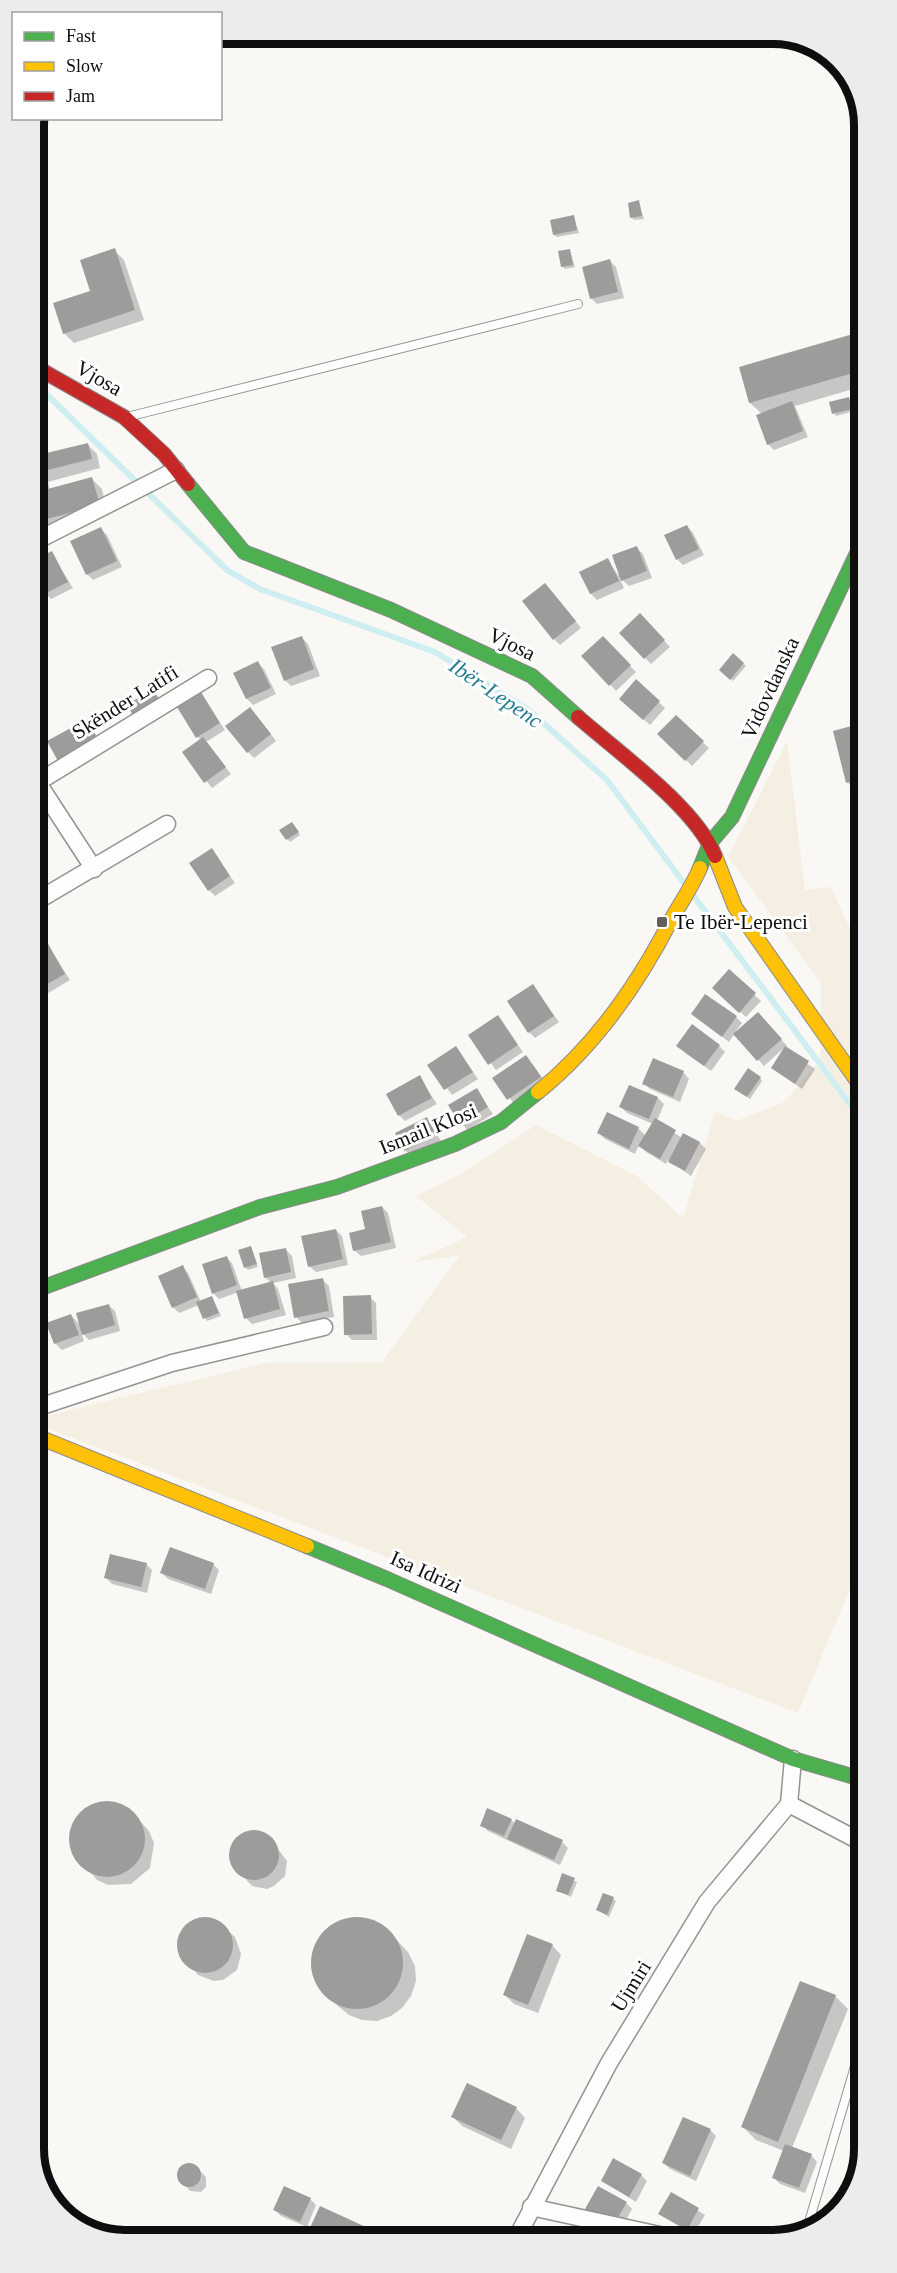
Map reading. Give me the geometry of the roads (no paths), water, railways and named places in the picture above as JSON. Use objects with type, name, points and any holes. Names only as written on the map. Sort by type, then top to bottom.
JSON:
[{"type":"street","name":"Vjosa","points":[[44,372],[124,417],[164,454],[243,552],[392,610],[532,676],[681,808],[710,843],[735,907],[854,1077]]},
{"type":"street","points":[[44,537],[176,470]]},
{"type":"street","name":"Vidovdanska","points":[[710,843],[737,807],[854,560]]},
{"type":"street","name":"Skënder Latifi","points":[[44,779],[208,678]]},
{"type":"street","points":[[44,796],[94,869]]},
{"type":"street","points":[[44,897],[167,824]]},
{"type":"street","name":"Ismail Klosi","points":[[44,1287],[248,1211],[337,1187],[455,1144],[501,1122],[565,1070],[593,1038],[657,950],[672,918],[690,891],[710,843]]},
{"type":"street","points":[[44,1405],[172,1363],[324,1327]]},
{"type":"street","name":"Isa Idrizi","points":[[44,1439],[387,1579],[793,1759]]},
{"type":"street","points":[[854,1777],[793,1759],[789,1804],[854,1838]]},
{"type":"street","name":"Ujmiri","points":[[520,2230],[609,2063],[707,1902],[789,1804]]},
{"type":"street","points":[[531,2207],[632,2230]]},
{"type":"lane","points":[[124,417],[578,304]]},
{"type":"lane","points":[[810,2220],[854,2070]]},
{"type":"waterway","name":"Ibër-Lepenc","points":[[44,392],[227,570],[260,589],[435,652],[529,710],[607,780],[687,887]]},
{"type":"waterway","name":"Ibër-Lepenc","points":[[693,895],[854,1109]]},
{"type":"place","name":"Te Ibër-Lepenci","points":[[662,922]]}]
